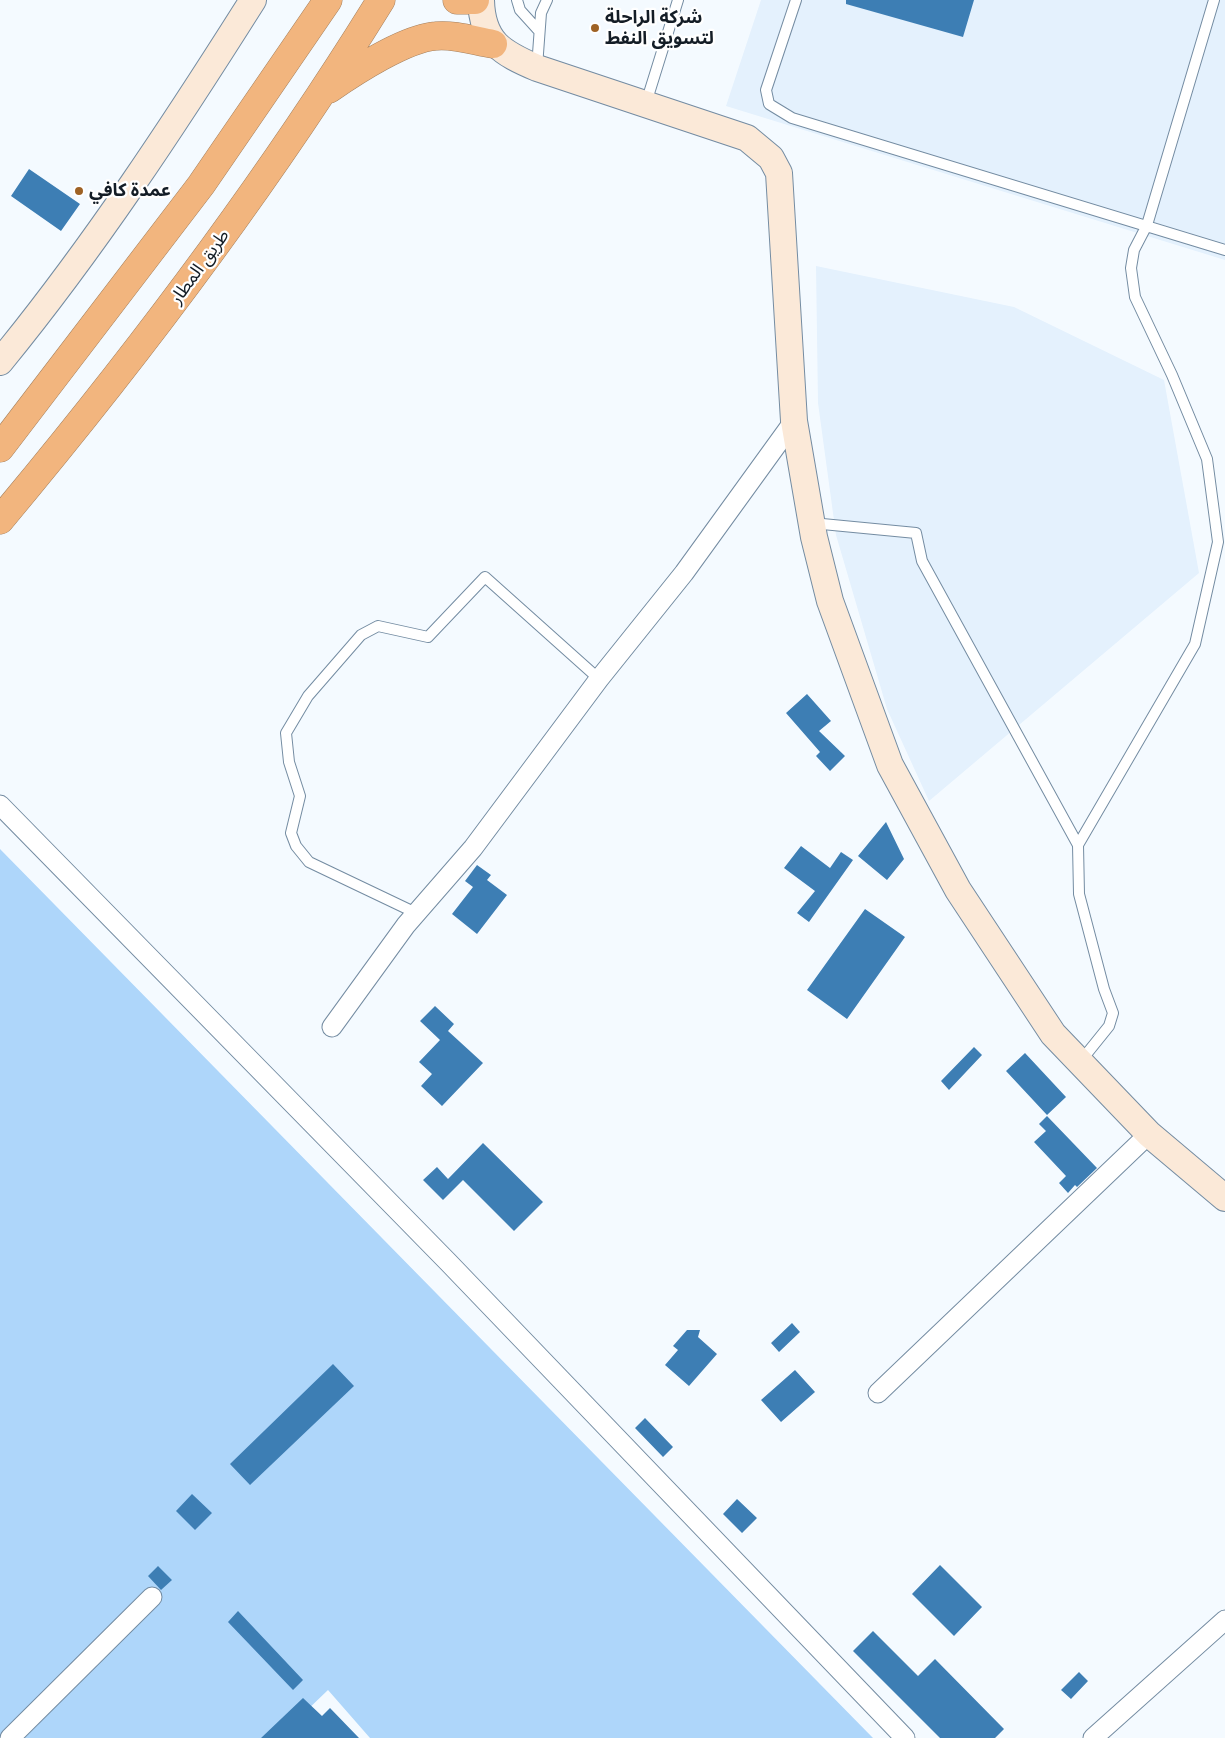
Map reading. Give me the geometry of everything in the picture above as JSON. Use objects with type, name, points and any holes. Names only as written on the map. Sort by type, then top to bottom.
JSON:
[{"type":"highway","points":[[3,440],[201,185],[328,0]]},
{"type":"highway","name":"طريق المطار","points":[[0,520],[146,340],[240,213],[324,92],[381,0]]},
{"type":"highway","points":[[456,0],[475,0]]},
{"type":"highway","points":[[324,92],[371,62],[430,37],[446,36],[493,44]]},
{"type":"street","points":[[0,362],[47,304],[142,173],[254,0]]},
{"type":"street","points":[[481,0],[483,21],[493,44],[509,56],[537,68],[748,138],[771,158],[779,173],[794,421],[812,523],[830,601],[890,765],[958,890],[1053,1034],[1149,1134],[1225,1198]]},
{"type":"street","points":[[332,1027],[416,913],[473,848],[599,679],[684,572],[794,421]]},
{"type":"street","points":[[0,805],[448,1262],[905,1738]]},
{"type":"street","points":[[878,1393],[1149,1134]]},
{"type":"street","points":[[10,1738],[152,1597]]},
{"type":"street","points":[[1093,1738],[1225,1620]]},
{"type":"lane","points":[[517,0],[520,10],[539,31]]},
{"type":"lane","points":[[537,68],[539,31],[542,13],[547,0]]},
{"type":"lane","points":[[645,104],[678,0]]},
{"type":"lane","points":[[796,0],[766,90],[769,104],[792,118],[1225,250]]},
{"type":"lane","points":[[1078,845],[1195,644],[1218,542],[1207,459],[1172,375],[1134,298],[1131,268],[1134,250],[1148,225],[1214,0]]},
{"type":"lane","points":[[812,523],[916,533],[922,562],[1078,845],[1079,894],[1113,1013],[1109,1026],[1079,1062]]},
{"type":"lane","points":[[416,913],[309,862],[296,846],[291,833],[300,796],[289,762],[286,733],[308,696],[361,635],[378,626],[428,637],[485,577],[599,679]]},
{"type":"shaded area","points":[[761,0],[1225,0],[1225,260],[726,106]]},
{"type":"shaded area","points":[[816,266],[1014,307],[1164,380],[1199,573],[929,801],[887,709],[836,535],[818,403]]},
{"type":"shaded area","points":[[0,849],[873,1738],[370,1738],[328,1690],[278,1738],[0,1738]]},
{"type":"building","points":[[846,0],[974,0],[963,37],[846,4]]},
{"type":"building","points":[[29,169],[80,204],[61,231],[11,196]]},
{"type":"building","points":[[807,694],[831,721],[819,731],[845,756],[830,771],[816,756],[820,752],[786,713]]},
{"type":"building","points":[[886,822],[904,859],[887,880],[858,856]]},
{"type":"building","points":[[801,846],[830,868],[841,852],[853,860],[809,922],[797,913],[815,891],[784,868]]},
{"type":"building","points":[[477,865],[491,875],[487,880],[507,895],[477,934],[452,914],[473,887],[465,881]]},
{"type":"building","points":[[865,909],[905,937],[847,1019],[807,990]]},
{"type":"building","points":[[435,1006],[454,1024],[448,1031],[483,1063],[442,1106],[421,1086],[432,1074],[419,1062],[440,1040],[420,1021]]},
{"type":"building","points":[[974,1047],[982,1055],[949,1090],[941,1081]]},
{"type":"building","points":[[1025,1053],[1066,1097],[1047,1115],[1006,1071]]},
{"type":"building","points":[[1047,1116],[1097,1168],[1068,1193],[1059,1183],[1066,1176],[1034,1142],[1046,1131],[1039,1124]]},
{"type":"building","points":[[483,1143],[543,1202],[514,1231],[463,1180],[443,1200],[423,1180],[437,1167],[448,1179]]},
{"type":"building","points":[[792,1323],[800,1332],[779,1352],[771,1343]]},
{"type":"building","points":[[687,1330],[700,1330],[698,1337],[717,1354],[689,1386],[665,1365],[678,1350],[673,1346]]},
{"type":"building","points":[[333,1364],[354,1386],[250,1485],[230,1464]]},
{"type":"building","points":[[795,1370],[815,1392],[781,1422],[761,1400]]},
{"type":"building","points":[[645,1418],[673,1447],[663,1457],[635,1428]]},
{"type":"building","points":[[192,1494],[212,1513],[195,1530],[176,1511]]},
{"type":"building","points":[[737,1499],[757,1518],[742,1533],[723,1514]]},
{"type":"building","points":[[940,1565],[982,1607],[954,1636],[912,1594]]},
{"type":"building","points":[[158,1566],[172,1580],[161,1590],[148,1576]]},
{"type":"building","points":[[238,1611],[303,1680],[293,1690],[228,1622]]},
{"type":"building","points":[[873,1631],[918,1676],[935,1659],[1004,1729],[995,1738],[940,1738],[853,1651]]},
{"type":"building","points":[[1079,1672],[1088,1681],[1071,1699],[1061,1690]]},
{"type":"building","points":[[303,1698],[322,1716],[330,1708],[359,1738],[261,1738]]},
{"type":"place","name":"شركة الراحلة لتسويق النفط","points":[[595,28]]},
{"type":"place","name":"عمدة كافي","points":[[79,191]]}]
